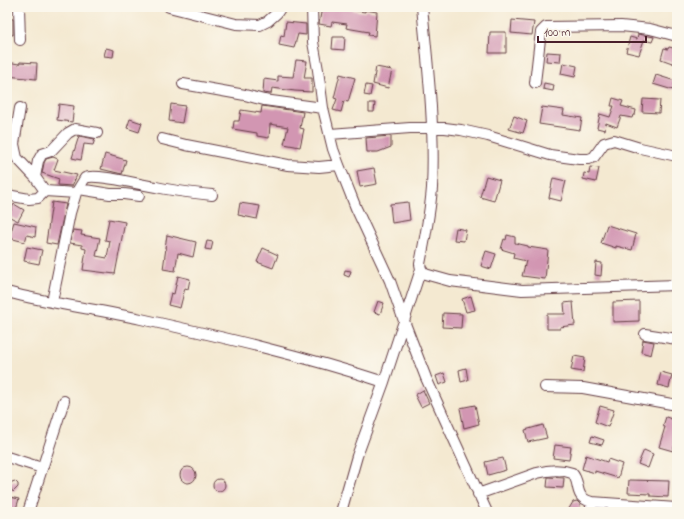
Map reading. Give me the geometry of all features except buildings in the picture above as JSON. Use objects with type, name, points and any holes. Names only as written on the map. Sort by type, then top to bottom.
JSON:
[{"type":"street","points":[[19,7],[20,40]]},
{"type":"street","points":[[169,7],[236,24],[260,25],[278,13],[282,7]]},
{"type":"street","points":[[311,7],[313,42],[323,108],[338,165],[390,281],[404,321],[433,392],[487,512]]},
{"type":"street","points":[[341,512],[357,456],[384,382],[421,269],[420,264],[428,226],[432,187],[432,128],[422,7]]},
{"type":"street","points":[[535,83],[541,32],[546,27],[620,26],[650,29],[677,36]]},
{"type":"street","points":[[183,84],[245,95],[264,100],[323,108]]},
{"type":"street","points":[[20,108],[14,144],[17,158],[35,177],[45,191]]},
{"type":"street","points":[[330,134],[432,128],[461,130],[488,136],[550,155],[579,160],[594,157],[604,142],[614,140],[640,148],[677,156]]},
{"type":"street","points":[[35,177],[38,161],[42,154],[51,151],[68,133],[75,129],[96,133]]},
{"type":"street","points":[[162,139],[288,165],[319,167],[338,165]]},
{"type":"street","points":[[52,302],[70,213],[77,191],[85,178],[110,179],[172,190],[212,195]]},
{"type":"street","points":[[7,195],[29,199],[38,198],[45,191],[77,191],[138,196]]},
{"type":"street","points":[[421,269],[425,274],[450,281],[522,290],[677,285]]},
{"type":"street","points":[[7,292],[140,319],[262,348],[384,382]]},
{"type":"street","points":[[645,334],[677,340]]},
{"type":"street","points":[[545,387],[583,388],[677,405]]},
{"type":"street","points":[[28,512],[64,401]]},
{"type":"street","points":[[7,457],[42,468]]},
{"type":"street","points":[[478,494],[537,473],[556,470],[572,472],[577,478],[580,495],[591,507],[676,507]]}]
